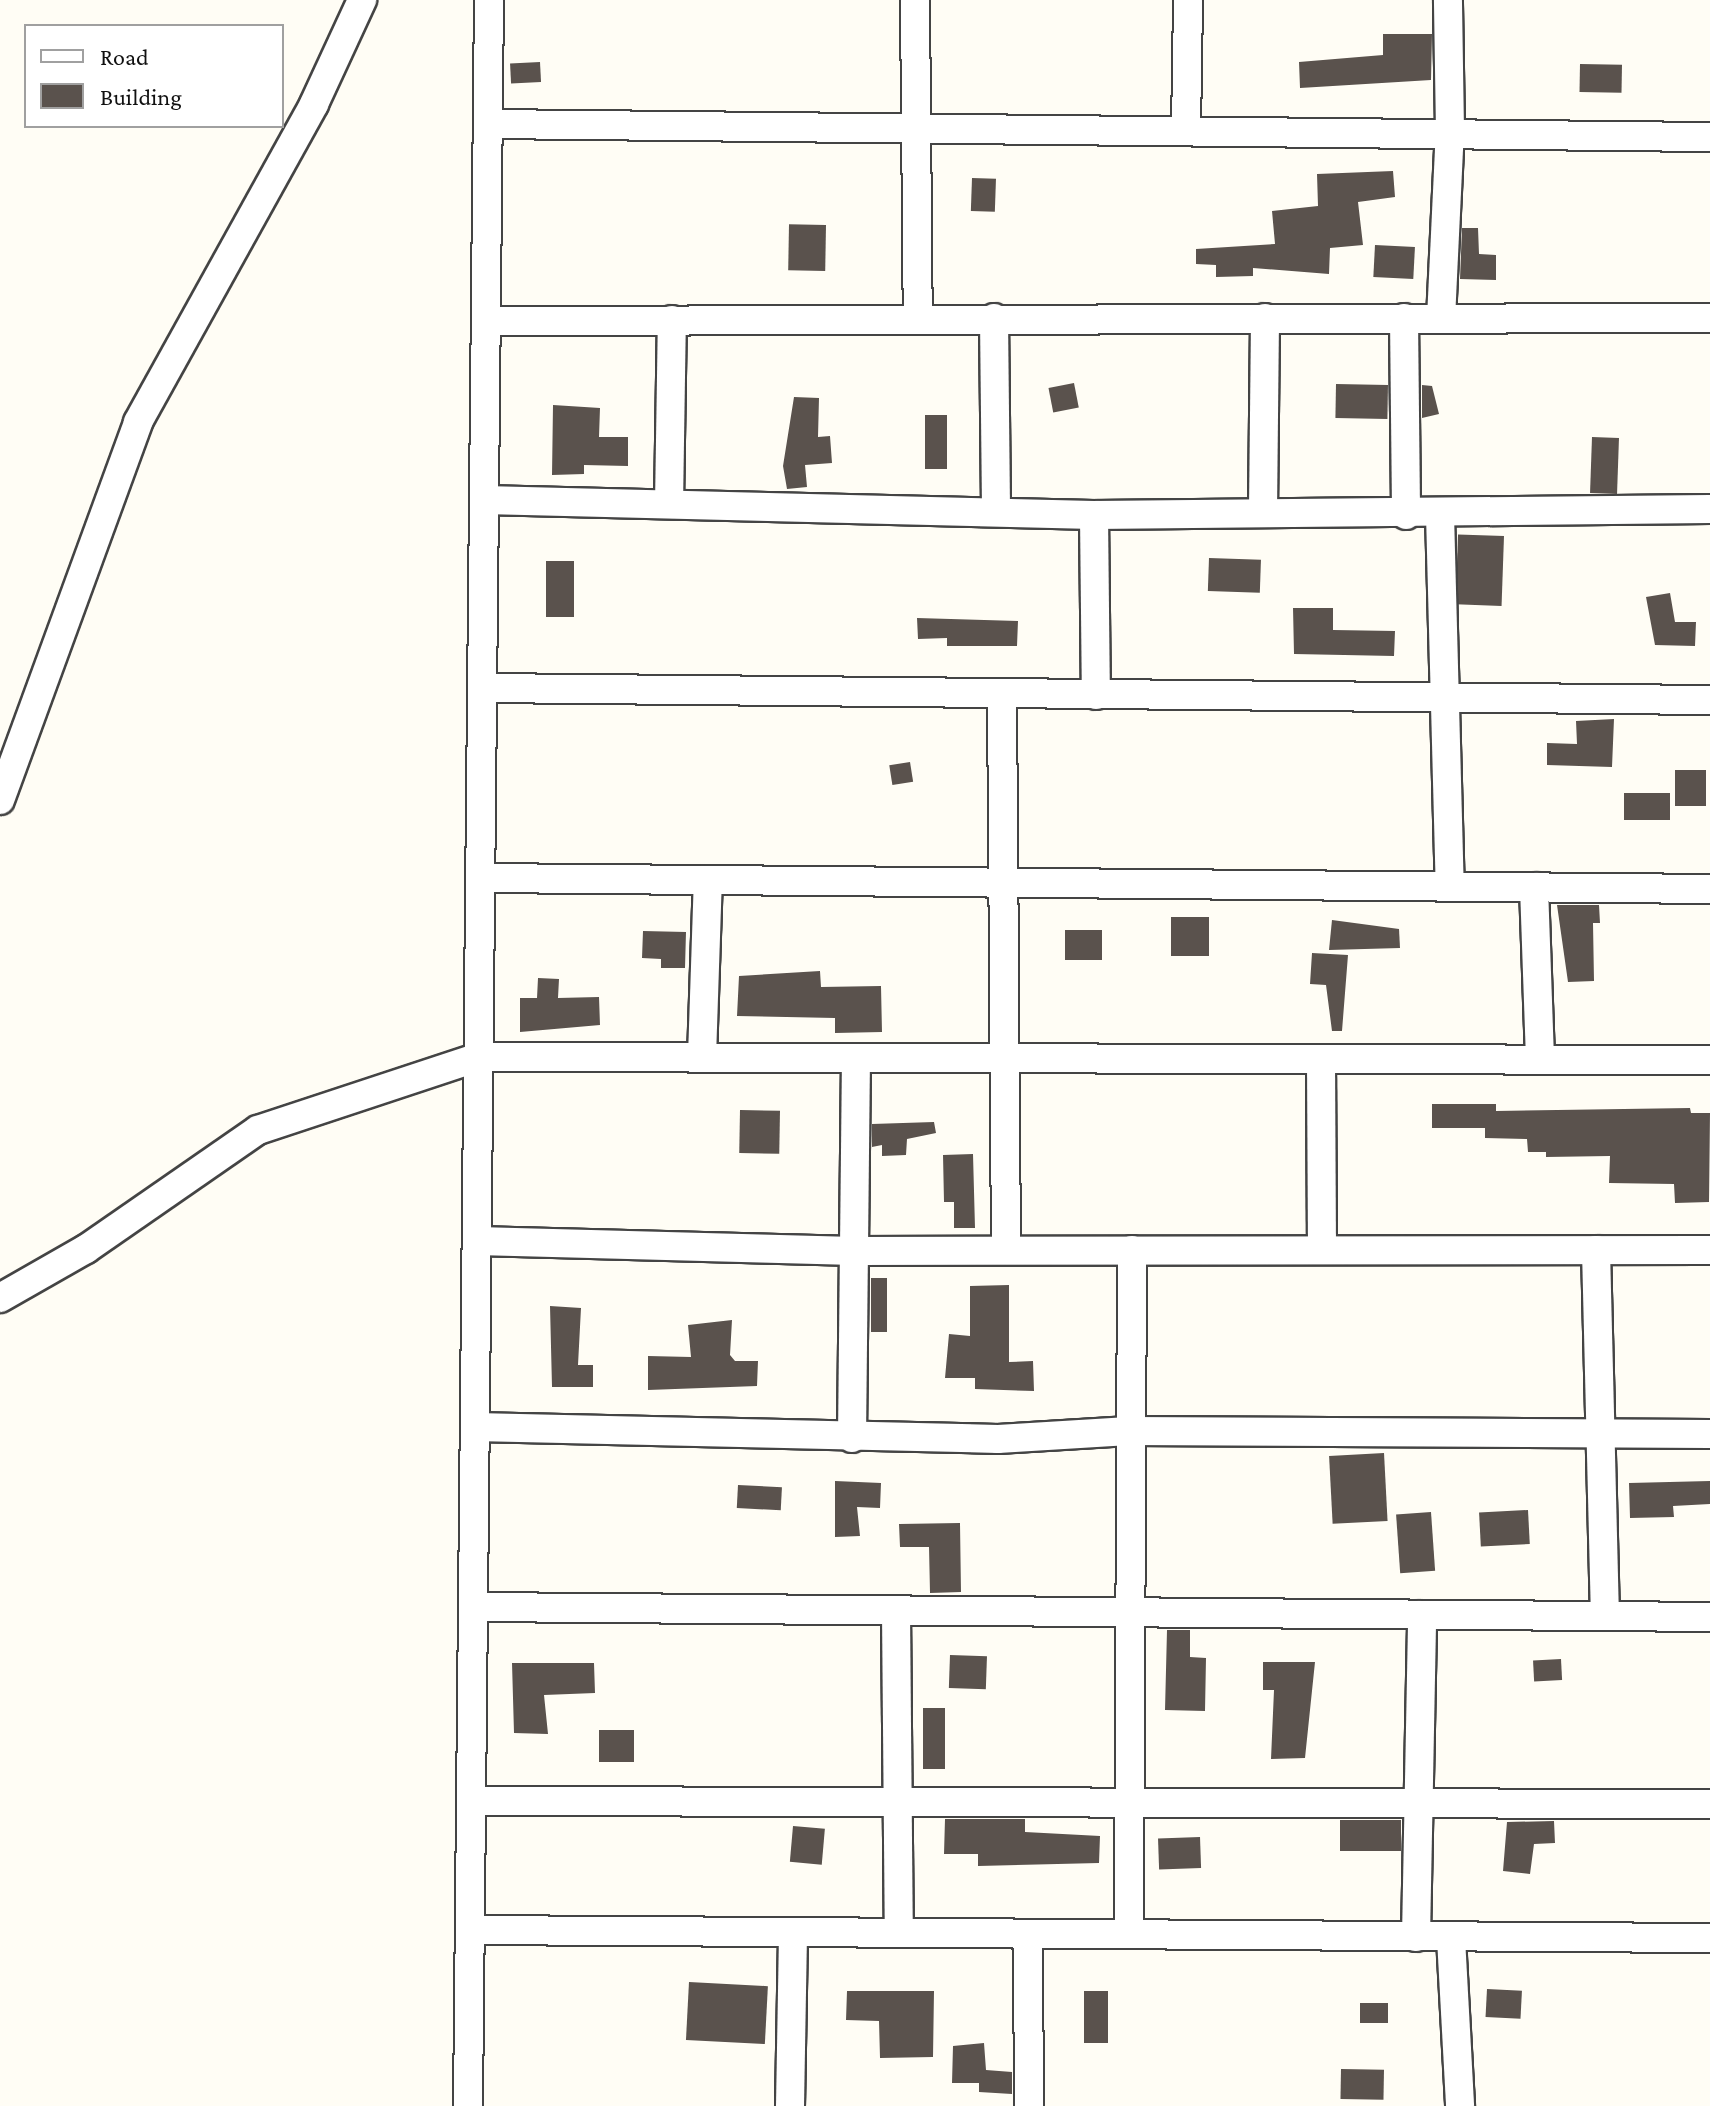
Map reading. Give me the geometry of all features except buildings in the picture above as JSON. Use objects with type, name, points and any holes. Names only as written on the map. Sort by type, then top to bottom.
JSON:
[{"type":"street","points":[[0,800],[138,422],[314,104],[362,0]]},
{"type":"street","points":[[468,2106],[489,0]]},
{"type":"street","points":[[915,0],[918,319]]},
{"type":"street","points":[[1186,130],[1188,0]]},
{"type":"street","points":[[1441,319],[1450,131],[1448,0]]},
{"type":"street","points":[[488,124],[1450,131],[1710,137]]},
{"type":"street","points":[[994,318],[996,511]]},
{"type":"street","points":[[1263,511],[1265,318]]},
{"type":"street","points":[[1404,318],[1406,515]]},
{"type":"street","points":[[486,321],[1710,318]]},
{"type":"street","points":[[669,504],[672,320]]},
{"type":"street","points":[[484,500],[1094,515],[1263,511],[1406,515],[1710,509]]},
{"type":"street","points":[[1440,514],[1450,886]]},
{"type":"street","points":[[1094,515],[1096,695]]},
{"type":"street","points":[[483,688],[1710,700]]},
{"type":"street","points":[[1002,693],[1000,883],[1006,1058],[1006,1250]]},
{"type":"street","points":[[481,878],[1710,889]]},
{"type":"street","points":[[702,1057],[708,880]]},
{"type":"street","points":[[1534,887],[1540,1060]]},
{"type":"street","points":[[0,1298],[86,1249],[258,1130],[479,1057],[1710,1060]]},
{"type":"street","points":[[852,1438],[856,1058]]},
{"type":"street","points":[[1321,1059],[1322,1250]]},
{"type":"street","points":[[477,1241],[855,1251],[1710,1250]]},
{"type":"street","points":[[1129,1934],[1132,1801],[1127,1612],[1132,1250]]},
{"type":"street","points":[[1596,1250],[1605,1616]]},
{"type":"street","points":[[475,1427],[998,1439],[1129,1431],[1710,1434]]},
{"type":"street","points":[[473,1607],[1710,1617]]},
{"type":"street","points":[[896,1611],[899,1932]]},
{"type":"street","points":[[1416,1937],[1422,1615]]},
{"type":"street","points":[[472,1801],[1710,1804]]},
{"type":"street","points":[[470,1930],[1710,1938]]},
{"type":"street","points":[[790,2106],[793,1933]]},
{"type":"street","points":[[1028,1934],[1029,2106]]},
{"type":"street","points":[[1451,1938],[1460,2106]]}]
